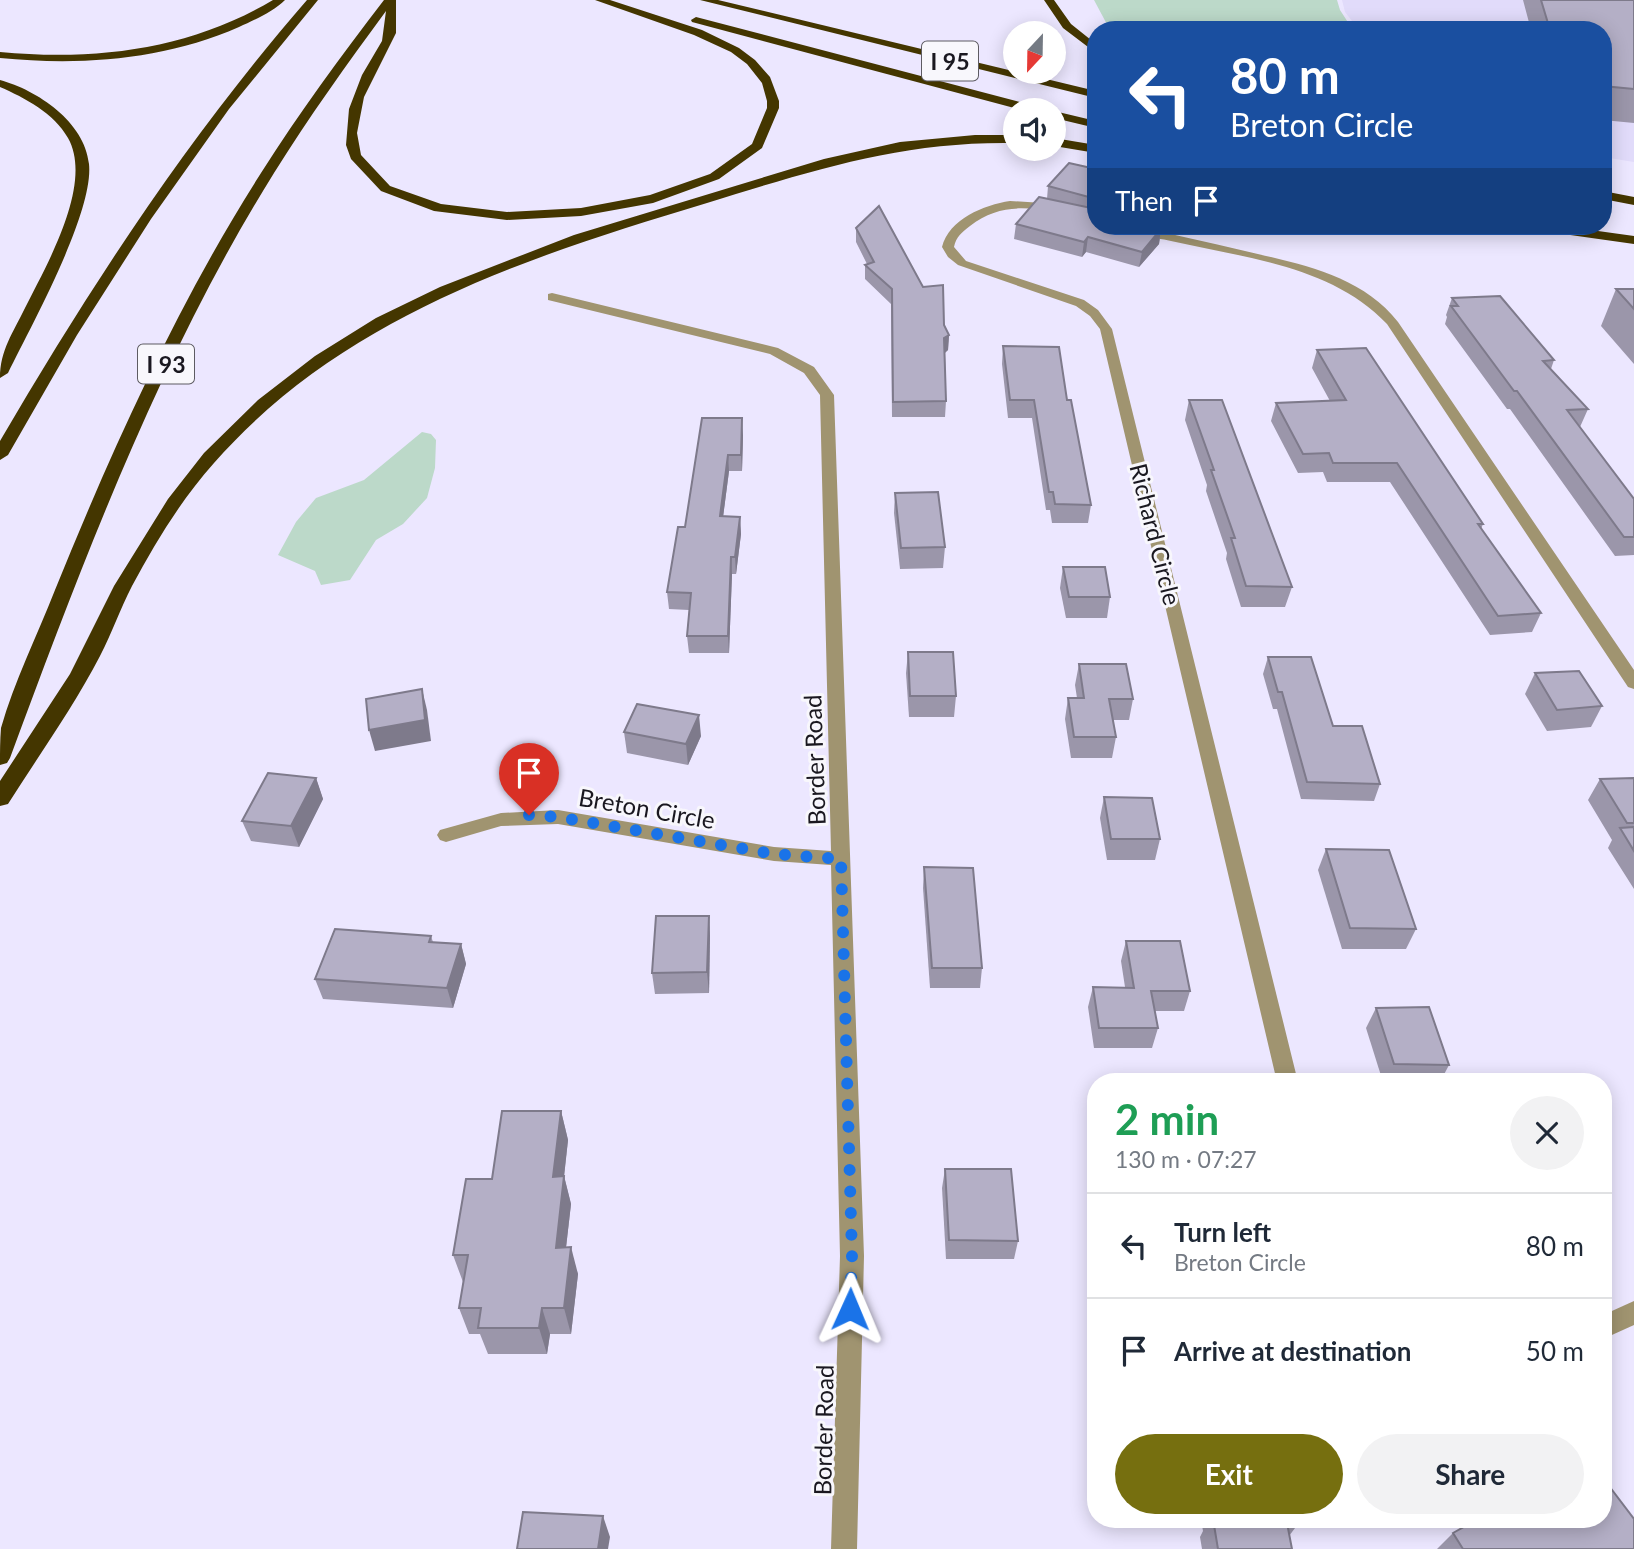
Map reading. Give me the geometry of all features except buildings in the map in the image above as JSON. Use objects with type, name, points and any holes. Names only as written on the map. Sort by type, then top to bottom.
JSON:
[{"type":"highway","points":[[0,55],[75,58],[153,49],[225,29],[280,0]]},
{"type":"highway","points":[[0,455],[83,314],[152,206],[230,99],[313,0]]},
{"type":"highway","points":[[390,0],[390,36],[367,79],[352,125],[351,144],[358,162],[375,180],[419,202],[472,213],[528,216],[572,214],[626,205],[697,184],[718,174],[749,153],[771,124],[771,88],[758,68],[742,56],[716,40],[600,0]]},
{"type":"highway","name":"I 93","points":[[0,758],[95,517],[152,391],[197,301],[251,203],[296,130],[339,66],[390,0]]},
{"type":"highway","name":"I 95","points":[[623,0],[1003,101]]},
{"type":"highway","name":"I 95","points":[[705,0],[1087,93]]},
{"type":"highway","points":[[1049,0],[1072,31],[1087,43]]},
{"type":"highway","points":[[0,83],[40,103],[62,121],[74,138],[83,166],[74,211],[60,247],[0,373]]},
{"type":"highway","points":[[1066,118],[1087,123]]},
{"type":"highway","points":[[0,798],[90,656],[125,583],[178,497],[236,429],[297,375],[335,348],[419,300],[503,263],[794,170],[850,154],[901,144],[940,140],[1003,139]]},
{"type":"highway","points":[[1066,144],[1087,148]]},
{"type":"highway","points":[[1612,197],[1634,201]]},
{"type":"highway","points":[[1612,230],[1634,234]]},
{"type":"highway","points":[[1599,235],[1634,240]]},
{"type":"street","name":"Richard Circle","points":[[1087,218],[1024,204],[994,206],[976,213],[950,239],[948,250],[967,265],[1080,303],[1094,313],[1106,329],[1286,1073]]},
{"type":"street","points":[[1159,235],[1307,269],[1348,286],[1374,303],[1392,322],[1634,683]]},
{"type":"street","name":"Border Road","points":[[552,297],[774,351],[809,370],[823,386],[829,405],[852,1256],[844,1549]]},
{"type":"street","name":"Breton Circle","points":[[446,835],[489,820],[529,815],[558,817],[774,854],[841,859]]},
{"type":"street","points":[[1612,1323],[1634,1313]]},
{"type":"shaded area","points":[[1342,0],[1634,0],[1634,162],[1612,158],[1612,21],[1352,21],[1345,12]]},
{"type":"green space","points":[[1094,0],[1337,0],[1347,21],[1105,21]]},
{"type":"green space","points":[[422,432],[431,434],[436,440],[435,468],[427,498],[403,524],[376,540],[350,580],[321,585],[315,571],[278,555],[296,522],[316,498],[364,480]]},
{"type":"route","points":[[529,815],[558,817],[774,854],[841,859],[852,1256],[850,1309]]}]
